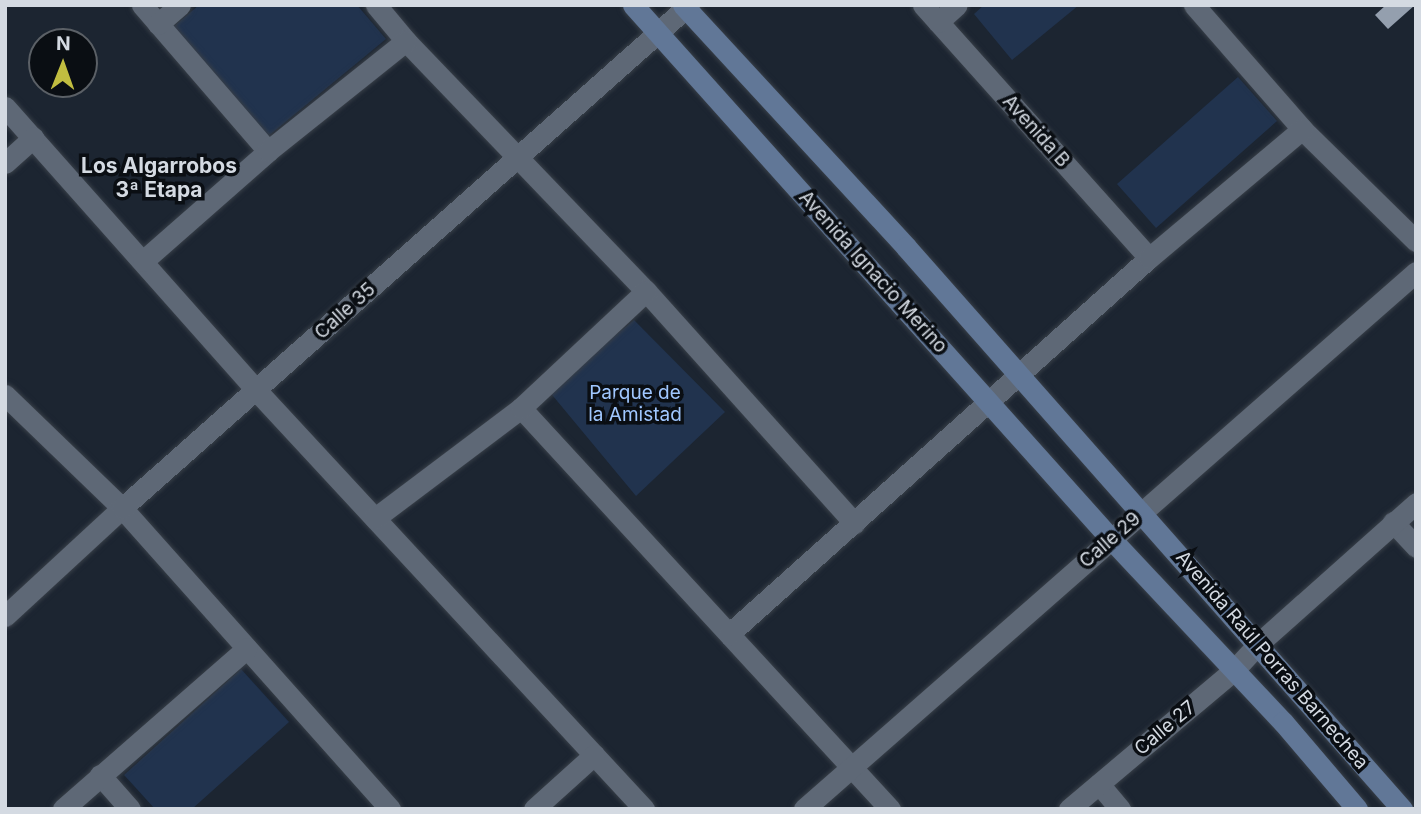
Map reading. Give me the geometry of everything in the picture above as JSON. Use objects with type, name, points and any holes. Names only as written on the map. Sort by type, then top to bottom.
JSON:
[{"type":"street","points":[[142,5],[268,151]]},
{"type":"street","points":[[158,24],[180,5]]},
{"type":"street","points":[[376,5],[406,41],[646,291],[854,523]]},
{"type":"street","name":"Avenida Ignacio Merino","points":[[633,5],[1111,539]]},
{"type":"street","name":"Avenida B","points":[[923,5],[1149,258]]},
{"type":"street","points":[[938,22],[957,5]]},
{"type":"street","points":[[1194,5],[1302,129],[1416,241]]},
{"type":"street","name":"Avenida Ignacio Merino","points":[[686,6],[1142,512]]},
{"type":"street","name":"Calle 35","points":[[5,616],[121,508],[686,6]]},
{"type":"street","points":[[143,261],[268,151],[406,41]]},
{"type":"street","points":[[5,107],[256,390],[644,809]]},
{"type":"street","points":[[729,634],[1149,258],[1302,129]]},
{"type":"street","points":[[5,163],[33,138]]},
{"type":"street","name":"Calle 29","points":[[804,809],[1416,272]]},
{"type":"street","points":[[374,518],[521,408],[646,291]]},
{"type":"street","points":[[5,395],[121,508],[390,809]]},
{"type":"street","points":[[521,408],[890,809]]},
{"type":"street","name":"Calle 27","points":[[1069,809],[1234,670],[1258,644],[1416,503]]},
{"type":"street","name":"Avenida Raúl Porras Barnechea","points":[[1142,512],[1402,809]]},
{"type":"street","points":[[1393,522],[1416,547]]},
{"type":"street","name":"Avenida Raúl Porras Barnechea","points":[[1111,539],[1234,670],[1357,809]]},
{"type":"street","points":[[63,809],[247,648]]},
{"type":"street","points":[[534,809],[594,755]]},
{"type":"street","points":[[100,775],[130,809]]},
{"type":"street","points":[[1099,784],[1120,809]]},
{"type":"green space","points":[[199,5],[357,5],[386,39],[266,138],[173,27]]},
{"type":"green space","points":[[984,5],[1079,5],[1012,60],[974,14]]},
{"type":"green space","points":[[1238,77],[1277,121],[1156,228],[1117,184]]},
{"type":"green space","name":"Parque de la Amistad","points":[[634,320],[725,412],[636,496],[548,390]]},
{"type":"green space","points":[[241,669],[289,722],[192,809],[155,809],[124,775]]},
{"type":"building","points":[[1386,5],[1415,5],[1388,29],[1375,15]]},
{"type":"district","name":"Los Algarrobos 3ª Etapa","points":[[159,178]]}]
